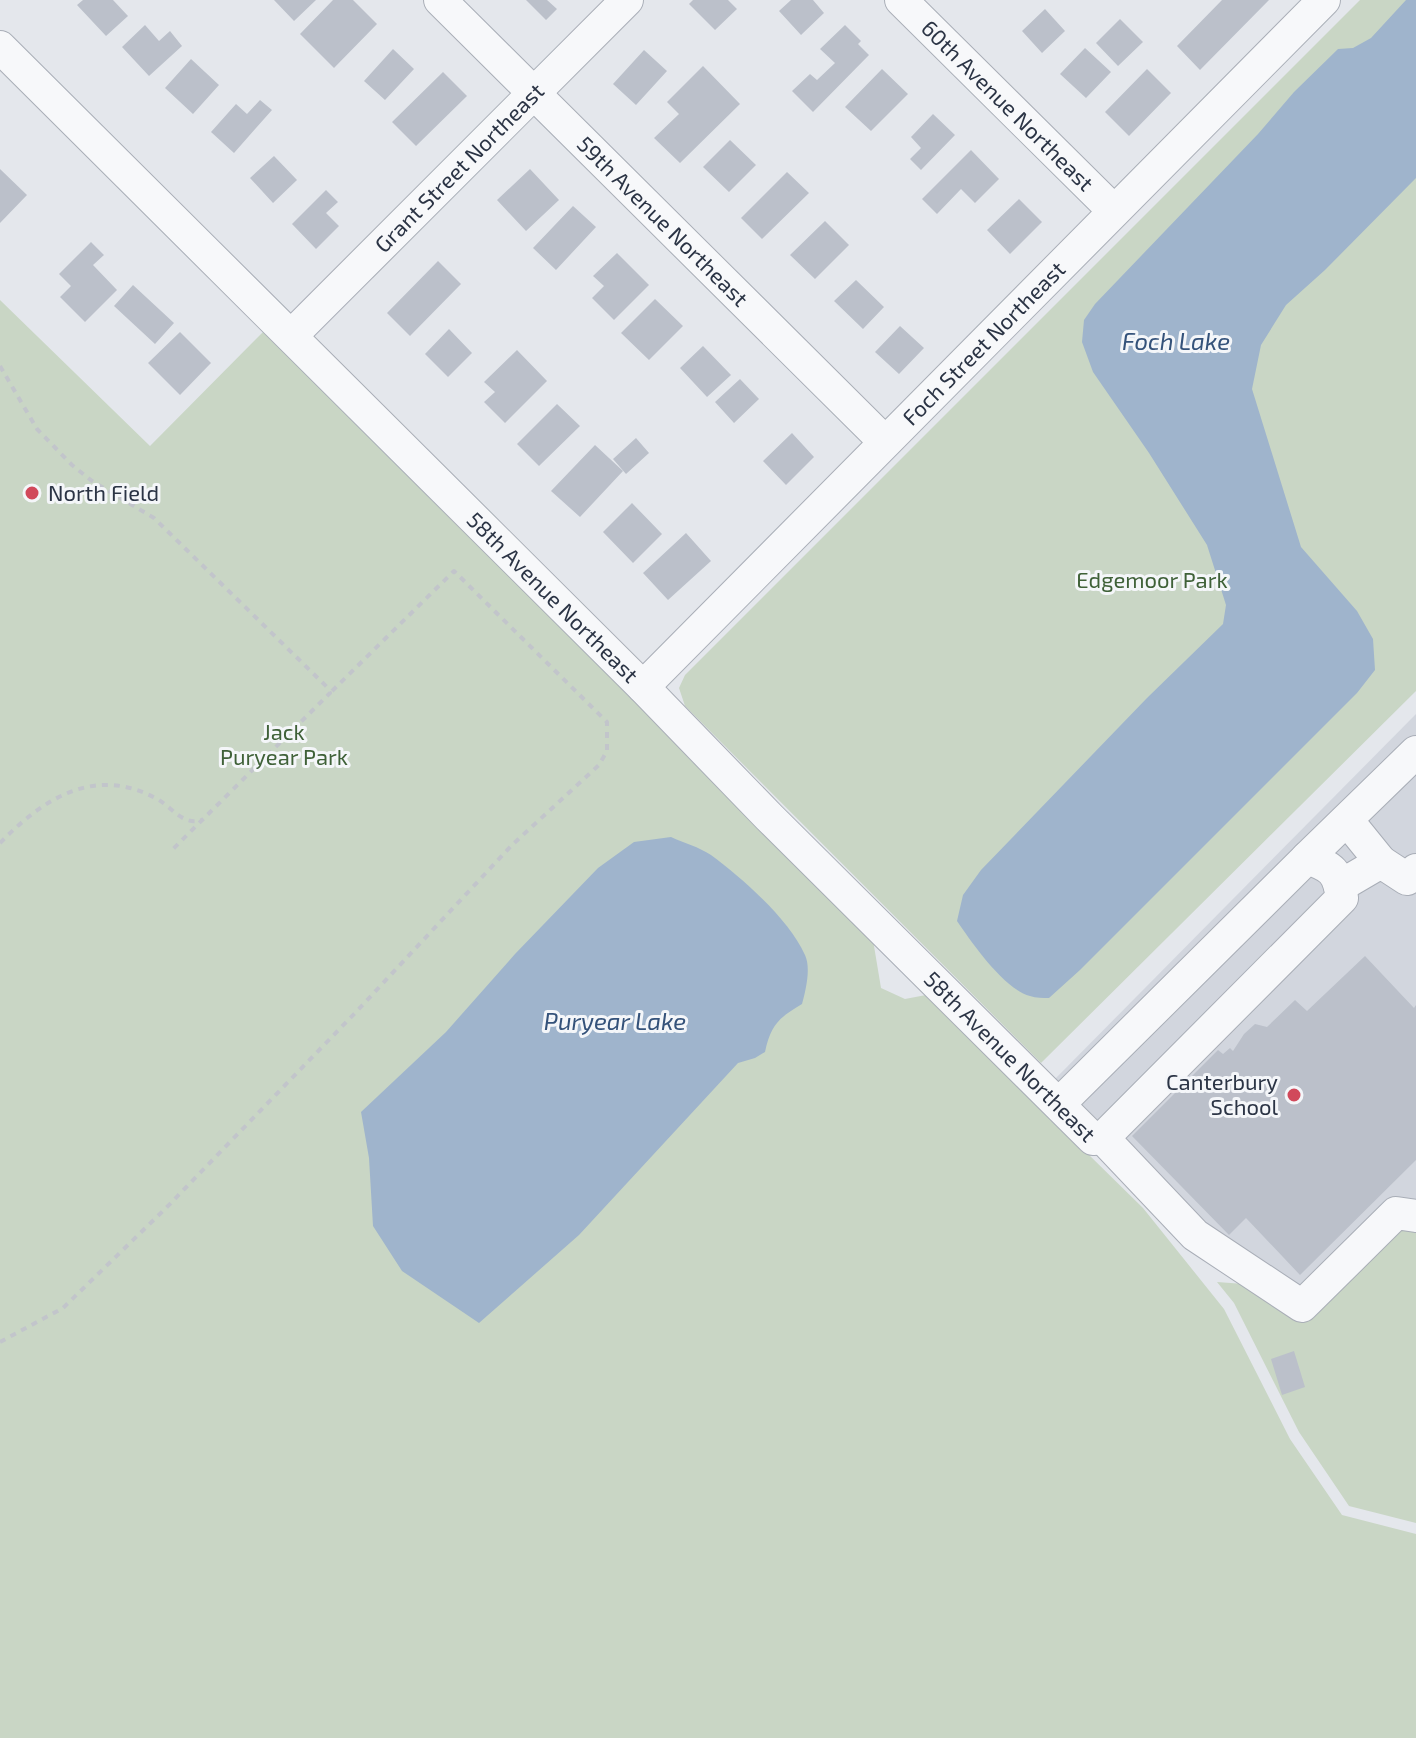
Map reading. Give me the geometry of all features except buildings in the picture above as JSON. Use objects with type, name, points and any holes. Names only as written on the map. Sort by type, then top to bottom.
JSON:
[{"type":"street","name":"59th Avenue Northeast","points":[[440,0],[885,442]]},
{"type":"street","name":"Grant Street Northeast","points":[[291,336],[627,0]]},
{"type":"street","name":"60th Avenue Northeast","points":[[901,0],[1114,211]]},
{"type":"street","name":"Foch Street Northeast","points":[[643,687],[1324,0]]},
{"type":"street","name":"58th Avenue Northeast","points":[[0,47],[643,687],[1086,1134],[1093,1139],[1104,1136],[1195,1235],[1302,1306],[1396,1213],[1416,1216]]},
{"type":"street","points":[[1059,1104],[1416,752]]},
{"type":"street","points":[[1347,820],[1381,862],[1407,879],[1416,870]]},
{"type":"street","points":[[1104,1136],[1342,898],[1339,878],[1326,865],[1307,858]]},
{"type":"street","points":[[1340,886],[1381,862]]},
{"type":"path","points":[[0,366],[37,429],[72,465],[92,481],[154,518],[330,693]]},
{"type":"path","points":[[0,1342],[63,1308],[166,1208],[512,845],[599,765],[607,751],[607,722],[454,571],[170,852]]},
{"type":"path","points":[[0,843],[53,797],[86,787],[114,786],[142,792],[186,821],[192,823],[203,818]]},
{"type":"shaded area","points":[[1416,714],[1416,1203],[1300,1290],[1204,1225],[1097,1126],[1054,1080]]},
{"type":"green space","name":"Edgemoor Park","points":[[1360,0],[1416,0],[1416,691],[1041,1063],[685,706],[679,688],[685,675]]},
{"type":"green space","name":"Jack Puryear Park","points":[[0,300],[150,446],[267,328],[873,940],[881,988],[905,999],[926,995],[1143,1208],[1224,1309],[1290,1439],[1342,1515],[1416,1534],[1416,1738],[0,1738]]},
{"type":"green space","points":[[1400,1226],[1416,1229],[1416,1523],[1349,1506],[1299,1432],[1234,1303],[1217,1282],[1244,1284],[1294,1317]]},
{"type":"water","name":"Foch Lake","points":[[1406,0],[1416,0],[1416,178],[1286,305],[1261,345],[1252,389],[1301,547],[1357,611],[1373,639],[1375,670],[1357,693],[1080,970],[1049,998],[1030,996],[999,975],[957,921],[963,895],[981,870],[1223,624],[1226,605],[1207,545],[1093,372],[1082,342],[1084,320],[1095,304],[1258,134],[1294,92],[1338,49],[1353,48],[1371,38]]},
{"type":"water","name":"Puryear Lake","points":[[671,837],[706,852],[723,864],[764,900],[788,927],[807,960],[802,1004],[777,1023],[765,1052],[738,1063],[579,1235],[479,1323],[402,1271],[373,1226],[369,1158],[361,1112],[446,1032],[515,954],[598,868],[634,842]]},
{"type":"place","name":"North Field","points":[[32,493]]},
{"type":"place","name":"Canterbury School","points":[[1294,1095]]}]
